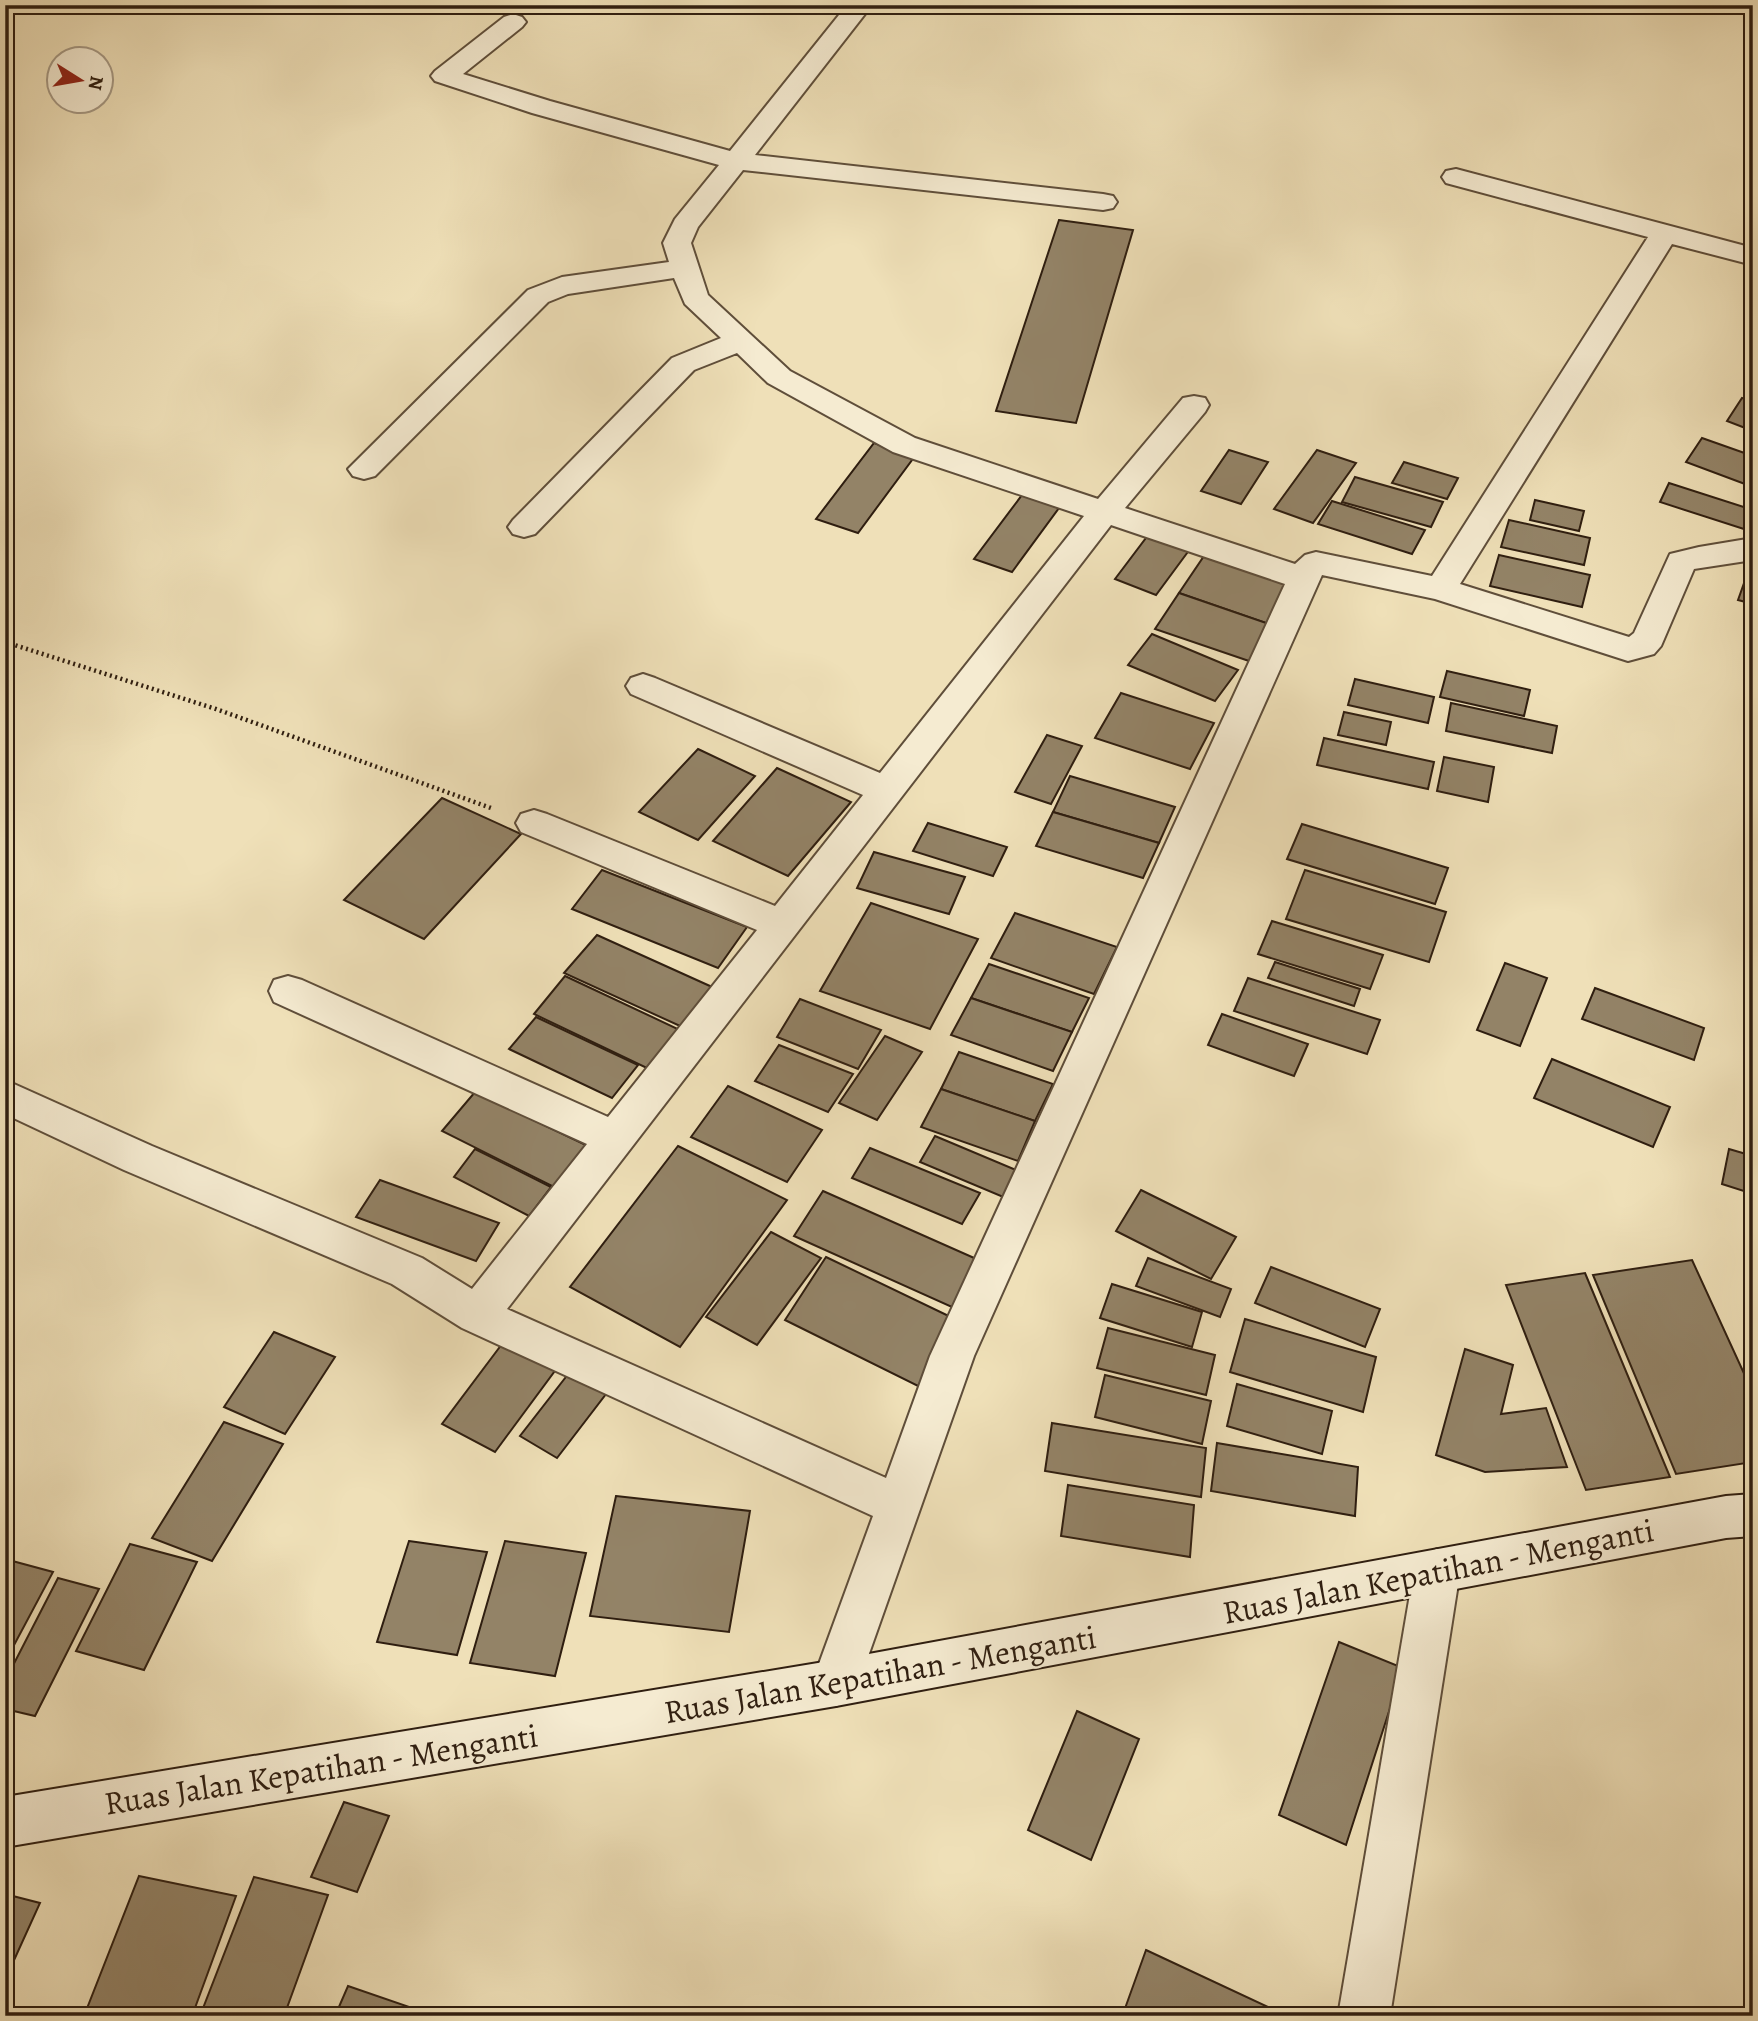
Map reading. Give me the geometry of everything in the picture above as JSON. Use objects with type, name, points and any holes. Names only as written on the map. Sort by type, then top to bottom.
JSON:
[{"type":"street","points":[[860,5],[685,225],[677,243],[695,298],[779,377],[904,445],[1302,579]]},
{"type":"street","points":[[513,22],[444,76],[541,107],[736,161],[1103,202]]},
{"type":"street","points":[[1456,177],[1753,257]]},
{"type":"street","points":[[1440,589],[1664,234]]},
{"type":"street","points":[[364,469],[538,296],[562,286],[685,268]]},
{"type":"street","points":[[524,527],[683,364],[741,341]]},
{"type":"street","points":[[477,1315],[1105,511],[1194,405]]},
{"type":"street","points":[[836,1683],[952,1356],[1302,579],[1316,563],[1326,564],[1440,589],[1628,649],[1642,646],[1650,638],[1681,562],[1694,557],[1748,554]]},
{"type":"street","points":[[643,685],[886,790]]},
{"type":"street","points":[[534,823],[781,923]]},
{"type":"street","points":[[288,991],[614,1138]]},
{"type":"street","points":[[5,1097],[138,1158],[407,1271],[477,1315],[900,1506]]},
{"type":"street","name":"Ruas Jalan Kepatihan - Menganti","points":[[5,1822],[836,1683],[1726,1517],[1753,1515]]},
{"type":"street","points":[[1364,2016],[1437,1571]]},
{"type":"path","points":[[5,642],[216,709],[534,823]]},
{"type":"building","points":[[1059,220],[1133,230],[1076,423],[996,411]]},
{"type":"building","points":[[1742,398],[1753,401],[1753,431],[1727,421]]},
{"type":"building","points":[[1702,438],[1753,456],[1753,487],[1686,462]]},
{"type":"building","points":[[874,443],[915,456],[858,533],[816,519]]},
{"type":"building","points":[[1229,450],[1268,462],[1241,504],[1201,491]]},
{"type":"building","points":[[1317,450],[1356,463],[1313,523],[1274,509]]},
{"type":"building","points":[[1404,462],[1458,478],[1447,499],[1392,483]]},
{"type":"building","points":[[1355,477],[1443,502],[1431,527],[1342,502]]},
{"type":"building","points":[[1669,483],[1753,510],[1747,530],[1660,502]]},
{"type":"building","points":[[1022,495],[1059,508],[1012,572],[974,559]]},
{"type":"building","points":[[1535,500],[1584,511],[1579,531],[1530,520]]},
{"type":"building","points":[[1332,501],[1425,530],[1412,554],[1318,524]]},
{"type":"building","points":[[1509,520],[1590,538],[1584,565],[1501,547]]},
{"type":"building","points":[[1149,534],[1190,549],[1156,595],[1115,579]]},
{"type":"building","points":[[1499,555],[1590,575],[1582,607],[1490,586]]},
{"type":"building","points":[[1204,556],[1295,586],[1272,625],[1179,593]]},
{"type":"building","points":[[1748,572],[1753,573],[1753,604],[1738,600]]},
{"type":"building","points":[[1179,593],[1272,625],[1249,661],[1155,629]]},
{"type":"building","points":[[1152,634],[1238,670],[1215,701],[1128,665]]},
{"type":"building","points":[[1447,671],[1530,690],[1524,716],[1440,697]]},
{"type":"building","points":[[1355,679],[1434,697],[1428,723],[1348,705]]},
{"type":"building","points":[[1121,693],[1214,723],[1190,769],[1095,738]]},
{"type":"building","points":[[1451,703],[1557,726],[1552,753],[1446,731]]},
{"type":"building","points":[[1344,712],[1391,722],[1386,745],[1338,735]]},
{"type":"building","points":[[1047,735],[1082,746],[1051,804],[1015,792]]},
{"type":"building","points":[[1324,738],[1434,762],[1428,789],[1317,765]]},
{"type":"building","points":[[698,749],[755,776],[698,840],[639,812]]},
{"type":"building","points":[[1444,757],[1494,767],[1488,802],[1437,791]]},
{"type":"building","points":[[777,768],[851,802],[788,876],[713,841]]},
{"type":"building","points":[[1070,776],[1175,807],[1159,843],[1053,812]]},
{"type":"building","points":[[442,798],[521,834],[424,939],[344,900]]},
{"type":"building","points":[[1053,812],[1159,843],[1143,878],[1036,846]]},
{"type":"building","points":[[928,823],[1007,847],[993,876],[913,851]]},
{"type":"building","points":[[1302,824],[1448,868],[1435,904],[1287,859]]},
{"type":"building","points":[[874,852],[965,877],[949,914],[857,888]]},
{"type":"building","points":[[602,870],[747,927],[718,968],[572,909]]},
{"type":"building","points":[[1305,870],[1446,912],[1429,962],[1286,919]]},
{"type":"building","points":[[871,903],[978,939],[930,1029],[820,991]]},
{"type":"building","points":[[1015,913],[1117,947],[1094,994],[991,958]]},
{"type":"building","points":[[1272,921],[1383,955],[1370,989],[1258,954]]},
{"type":"building","points":[[597,935],[721,991],[691,1031],[564,973]]},
{"type":"building","points":[[1275,962],[1360,989],[1354,1006],[1268,978]]},
{"type":"building","points":[[1505,963],[1547,978],[1520,1046],[1477,1030]]},
{"type":"building","points":[[989,964],[1089,998],[1072,1032],[971,998]]},
{"type":"building","points":[[565,976],[682,1031],[651,1070],[534,1014]]},
{"type":"building","points":[[1248,978],[1380,1020],[1367,1054],[1234,1011]]},
{"type":"building","points":[[1595,988],[1704,1028],[1694,1060],[1582,1019]]},
{"type":"building","points":[[971,998],[1072,1032],[1053,1071],[951,1035]]},
{"type":"building","points":[[800,999],[881,1030],[858,1069],[777,1037]]},
{"type":"building","points":[[1222,1014],[1308,1044],[1294,1076],[1208,1045]]},
{"type":"building","points":[[536,1017],[638,1065],[612,1098],[509,1049]]},
{"type":"building","points":[[885,1036],[922,1052],[877,1120],[839,1103]]},
{"type":"building","points":[[779,1045],[853,1074],[828,1112],[755,1081]]},
{"type":"building","points":[[959,1052],[1053,1084],[1035,1121],[941,1089]]},
{"type":"building","points":[[1552,1059],[1670,1107],[1653,1147],[1534,1098]]},
{"type":"building","points":[[728,1086],[822,1130],[787,1182],[691,1137]]},
{"type":"building","points":[[941,1089],[1035,1121],[1018,1161],[921,1127]]},
{"type":"building","points":[[475,1092],[588,1146],[556,1188],[442,1131]]},
{"type":"building","points":[[935,1136],[1023,1173],[1008,1199],[920,1162]]},
{"type":"building","points":[[678,1146],[787,1200],[680,1347],[570,1287]]},
{"type":"building","points":[[870,1148],[980,1193],[962,1224],[852,1178]]},
{"type":"building","points":[[475,1149],[551,1187],[529,1216],[454,1177]]},
{"type":"building","points":[[1729,1149],[1753,1156],[1753,1194],[1722,1184]]},
{"type":"building","points":[[380,1180],[499,1223],[476,1261],[356,1217]]},
{"type":"building","points":[[1141,1190],[1236,1237],[1211,1279],[1116,1231]]},
{"type":"building","points":[[823,1191],[990,1265],[963,1312],[794,1236]]},
{"type":"building","points":[[771,1232],[821,1258],[757,1345],[706,1317]]},
{"type":"building","points":[[826,1257],[957,1320],[918,1386],[785,1320]]},
{"type":"building","points":[[1148,1258],[1231,1289],[1220,1317],[1136,1286]]},
{"type":"building","points":[[1692,1260],[1753,1393],[1753,1462],[1676,1474],[1593,1275]]},
{"type":"building","points":[[1271,1267],[1380,1309],[1365,1347],[1255,1303]]},
{"type":"building","points":[[1585,1273],[1670,1477],[1586,1490],[1506,1285]]},
{"type":"building","points":[[1112,1284],[1202,1312],[1192,1347],[1100,1318]]},
{"type":"building","points":[[1245,1319],[1376,1357],[1363,1412],[1230,1372]]},
{"type":"building","points":[[1108,1328],[1215,1355],[1206,1395],[1097,1368]]},
{"type":"building","points":[[274,1332],[335,1357],[285,1434],[224,1407]]},
{"type":"building","points":[[505,1340],[557,1368],[495,1452],[442,1424]]},
{"type":"building","points":[[1465,1349],[1513,1365],[1501,1414],[1546,1408],[1567,1467],[1485,1472],[1436,1455]]},
{"type":"building","points":[[569,1373],[606,1394],[557,1458],[520,1436]]},
{"type":"building","points":[[1105,1375],[1211,1401],[1202,1444],[1095,1417]]},
{"type":"building","points":[[1237,1384],[1332,1411],[1322,1454],[1227,1426]]},
{"type":"building","points":[[224,1422],[283,1444],[212,1561],[152,1538]]},
{"type":"building","points":[[1052,1423],[1206,1448],[1201,1497],[1045,1471]]},
{"type":"building","points":[[1217,1443],[1358,1467],[1355,1516],[1211,1491]]},
{"type":"building","points":[[1068,1485],[1194,1505],[1190,1557],[1061,1536]]},
{"type":"building","points":[[616,1496],[750,1511],[729,1632],[590,1616]]},
{"type":"building","points":[[409,1541],[487,1552],[457,1655],[377,1642]]},
{"type":"building","points":[[505,1541],[586,1553],[555,1676],[470,1663]]},
{"type":"building","points":[[130,1544],[197,1562],[144,1670],[76,1651]]},
{"type":"building","points":[[5,1559],[53,1572],[5,1662]]},
{"type":"building","points":[[58,1578],[99,1589],[35,1716],[5,1709],[5,1681]]},
{"type":"building","points":[[1339,1642],[1403,1668],[1346,1845],[1279,1815]]},
{"type":"building","points":[[1077,1711],[1139,1739],[1091,1860],[1028,1830]]},
{"type":"building","points":[[344,1802],[389,1816],[357,1892],[311,1877]]},
{"type":"building","points":[[139,1876],[236,1896],[192,2016],[84,2016]]},
{"type":"building","points":[[254,1877],[328,1895],[284,2016],[200,2016]]},
{"type":"building","points":[[5,1894],[40,1903],[5,1980]]},
{"type":"building","points":[[1146,1950],[1287,2016],[1126,2016],[1123,2014]]},
{"type":"building","points":[[348,1986],[421,2011],[419,2016],[335,2016]]}]
